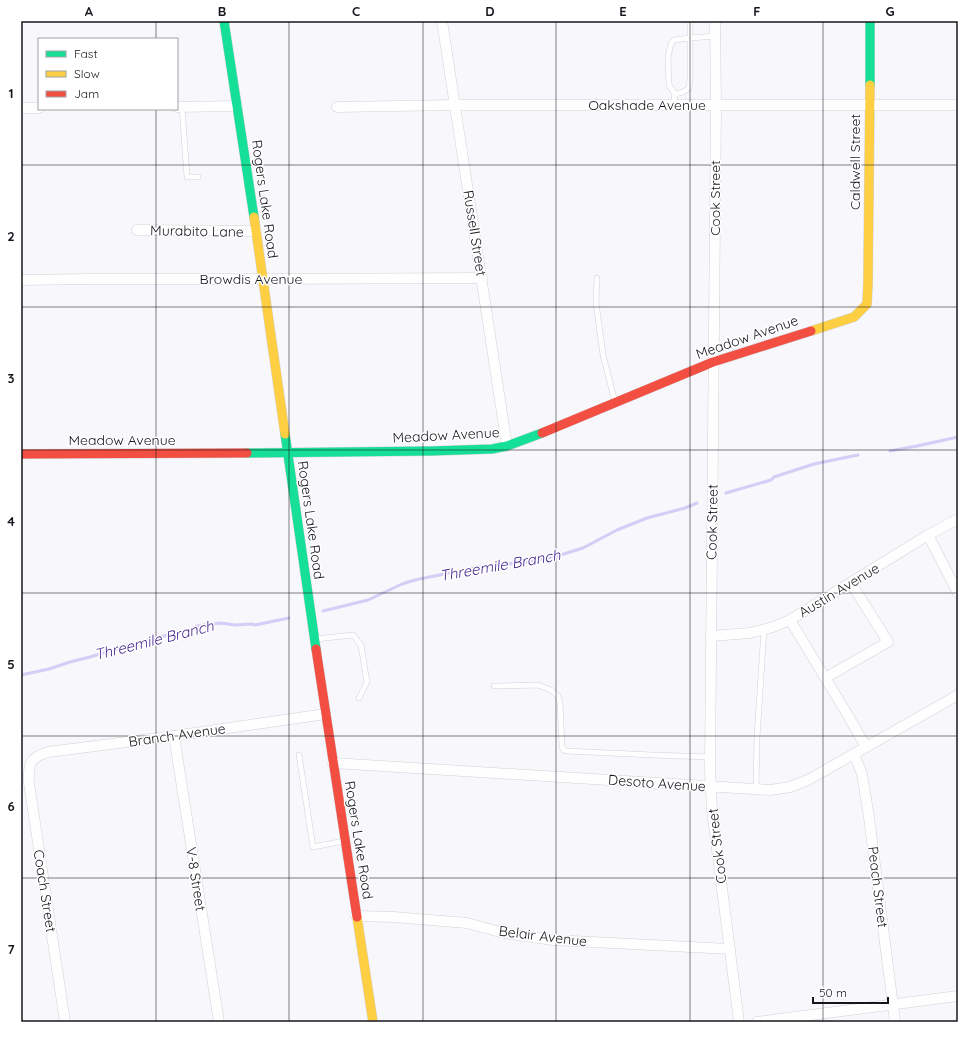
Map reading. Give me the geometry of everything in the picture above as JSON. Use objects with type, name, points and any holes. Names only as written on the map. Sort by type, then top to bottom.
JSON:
[{"type":"street","name":"Rogers Lake Road","points":[[224,21],[263,279],[325,714],[373,1022]]},
{"type":"street","name":"Russell Street","points":[[442,21],[507,446]]},
{"type":"street","name":"Cook Street","points":[[715,21],[716,106],[710,757],[712,810],[739,1022]]},
{"type":"street","name":"Caldwell Street","points":[[866,304],[868,283],[870,21]]},
{"type":"street","name":"Oakshade Avenue","points":[[337,107],[455,104],[958,106]]},
{"type":"street","points":[[180,107],[237,106]]},
{"type":"street","points":[[21,108],[38,108]]},
{"type":"street","name":"Murabito Lane","points":[[137,230],[256,232]]},
{"type":"street","name":"Browdis Avenue","points":[[21,280],[482,278]]},
{"type":"street","name":"Meadow Avenue","points":[[21,454],[439,451],[492,449],[507,446],[533,437],[713,362],[854,317],[866,304]]},
{"type":"street","name":"Austin Avenue","points":[[711,636],[750,633],[773,627],[790,620],[928,535],[958,519]]},
{"type":"street","points":[[928,535],[958,593]]},
{"type":"street","points":[[825,678],[888,642],[851,583]]},
{"type":"street","points":[[790,620],[866,747]]},
{"type":"street","name":"Desoto Avenue","points":[[333,763],[770,790],[790,787],[808,780],[958,695]]},
{"type":"street","name":"Branch Avenue","points":[[32,761],[41,754],[48,752],[174,736],[325,714]]},
{"type":"street","name":"V-8 Street","points":[[174,736],[219,1022]]},
{"type":"street","name":"Peach Street","points":[[854,754],[862,774],[869,817],[895,1022]]},
{"type":"street","name":"Coach Street","points":[[32,761],[28,769],[29,783],[65,1022]]},
{"type":"street","name":"Belair Avenue","points":[[356,916],[394,917],[467,923],[500,932],[553,940],[730,949]]},
{"type":"street","points":[[757,1022],[958,996]]},
{"type":"lane","points":[[675,94],[683,92],[689,88],[690,21]]},
{"type":"lane","points":[[673,106],[675,94],[669,85],[668,56],[671,44],[674,40],[715,36]]},
{"type":"lane","points":[[180,107],[187,177],[198,177]]},
{"type":"lane","points":[[596,278],[596,302],[602,355],[615,403]]},
{"type":"lane","points":[[756,789],[756,738],[764,629]]},
{"type":"lane","points":[[314,639],[353,635],[361,645],[367,682],[358,698]]},
{"type":"lane","points":[[494,686],[538,684],[551,690],[558,696],[560,702],[562,747],[566,751],[710,757]]},
{"type":"lane","points":[[299,755],[312,847],[345,841]]},
{"type":"waterway","name":"Threemile Branch","points":[[890,451],[958,437]]},
{"type":"waterway","name":"Threemile Branch","points":[[726,493],[771,480],[774,477],[814,464],[858,455]]},
{"type":"waterway","name":"Threemile Branch","points":[[323,611],[368,600],[402,584],[415,580],[483,566],[507,563],[510,564],[522,561],[526,562],[554,557],[583,548],[617,530],[647,518],[685,508],[697,503]]},
{"type":"waterway","name":"Threemile Branch","points":[[21,675],[49,669],[144,641],[188,630],[197,626],[221,623],[255,625],[289,618]]},
{"type":"traffic: fast","points":[[224,21],[254,217]]},
{"type":"traffic: fast","points":[[870,21],[870,85]]},
{"type":"traffic: fast","points":[[247,453],[492,449],[507,446],[542,433]]},
{"type":"traffic: fast","points":[[285,434],[316,649]]},
{"type":"traffic: slow","points":[[811,331],[854,317],[867,304],[870,85]]},
{"type":"traffic: slow","points":[[254,217],[285,434]]},
{"type":"traffic: slow","points":[[357,917],[373,1022]]},
{"type":"traffic: jam","points":[[542,433],[713,362],[811,331]]},
{"type":"traffic: jam","points":[[21,454],[247,453]]},
{"type":"traffic: jam","points":[[316,649],[357,917]]}]
